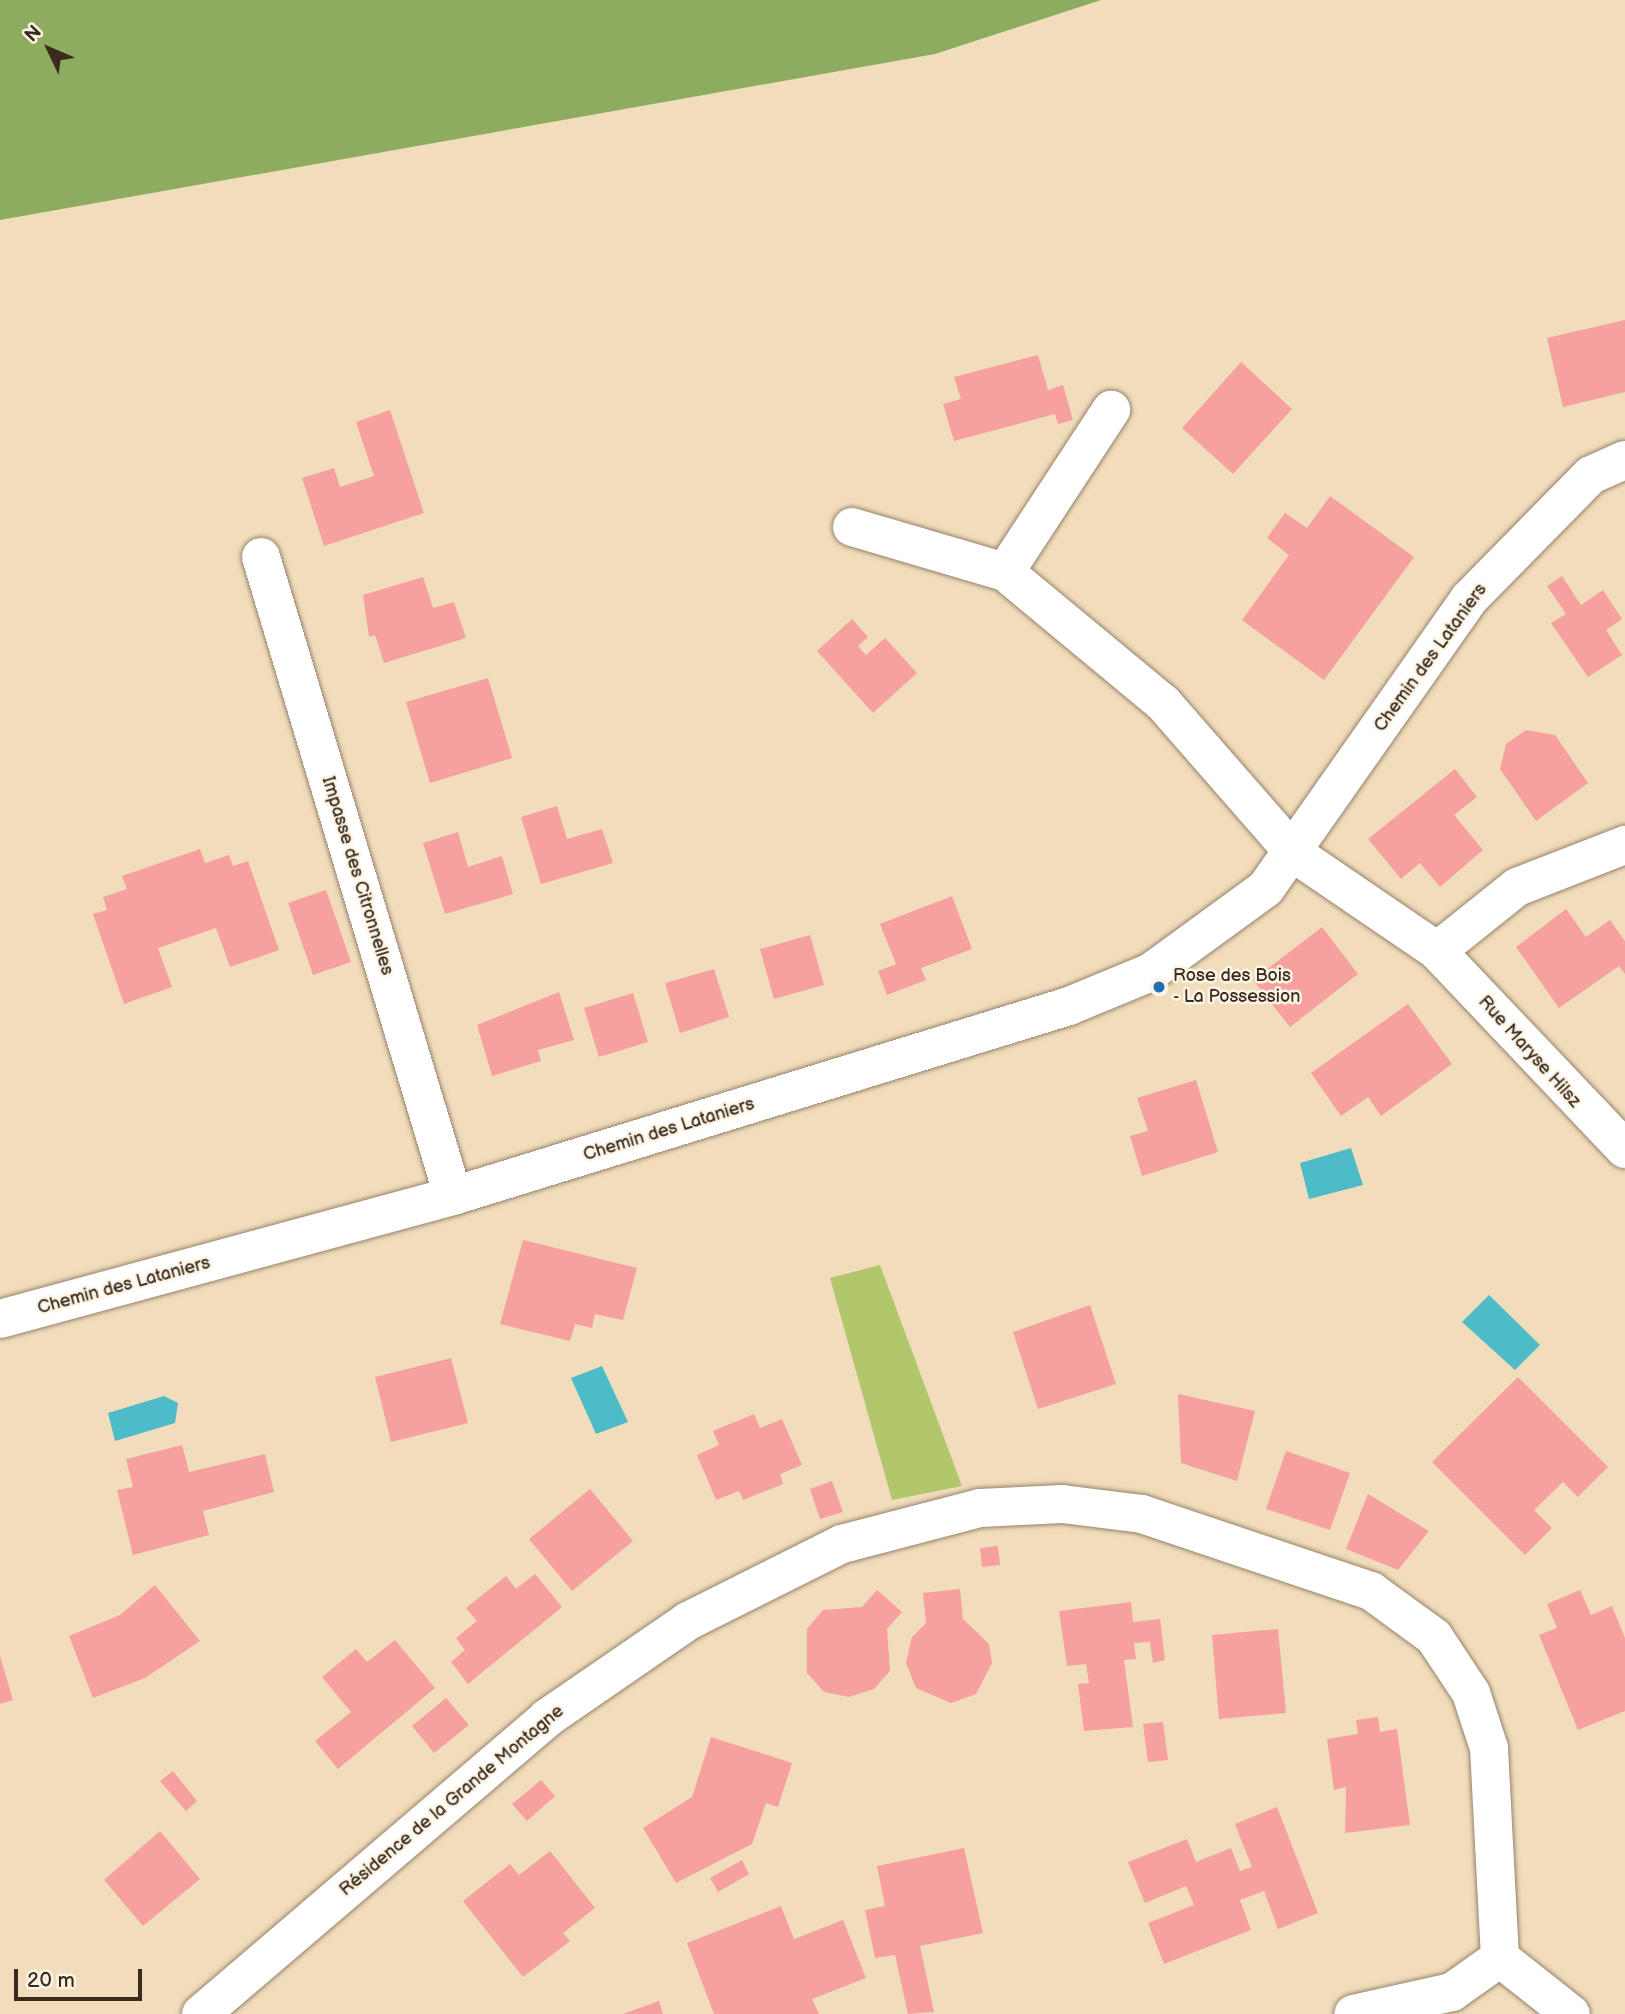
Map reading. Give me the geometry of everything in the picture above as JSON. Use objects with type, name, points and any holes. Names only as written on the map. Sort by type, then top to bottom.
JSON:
[{"type":"street","points":[[1004,572],[1111,410]]},
{"type":"street","name":"Chemin des Lataniers","points":[[0,1319],[453,1196],[1069,1006],[1151,972],[1226,922],[1295,854],[1469,599],[1591,475],[1625,460]]},
{"type":"street","points":[[852,527],[1004,572],[1164,704],[1295,854]]},
{"type":"street","name":"Impasse des Citronnelles","points":[[261,557],[453,1196]]},
{"type":"street","points":[[1437,951],[1517,887],[1625,845]]},
{"type":"street","name":"Rue Maryse Hilsz","points":[[1295,854],[1437,951],[1625,1149]]},
{"type":"street","name":"Résidence de la Grande Montagne","points":[[201,2014],[547,1718],[688,1621],[842,1544],[980,1508],[1048,1505],[1142,1514],[1371,1591],[1434,1637],[1471,1693],[1489,1748],[1500,1958]]},
{"type":"street","points":[[1353,2014],[1452,1992],[1500,1958],[1571,2014]]},
{"type":"green space","points":[[0,0],[1101,0],[935,54],[0,220]]},
{"type":"green space","points":[[880,1265],[962,1486],[892,1500],[830,1278]]},
{"type":"water","points":[[1351,1148],[1363,1185],[1309,1199],[1300,1163]]},
{"type":"water","points":[[1489,1295],[1540,1345],[1515,1370],[1462,1322]]},
{"type":"water","points":[[602,1366],[628,1422],[596,1434],[571,1378]]},
{"type":"water","points":[[164,1396],[178,1403],[175,1423],[115,1441],[108,1413]]},
{"type":"building","points":[[1625,320],[1625,392],[1563,407],[1547,338]]},
{"type":"building","points":[[1038,355],[1048,390],[1063,385],[1073,420],[1058,424],[1055,414],[954,441],[943,404],[961,399],[954,377]]},
{"type":"building","points":[[1241,362],[1292,409],[1233,474],[1182,428]]},
{"type":"building","points":[[390,410],[424,513],[324,546],[302,478],[334,468],[340,487],[374,476],[356,422]]},
{"type":"building","points":[[1330,496],[1414,557],[1324,680],[1242,620],[1289,555],[1267,538],[1285,513],[1307,528]]},
{"type":"building","points":[[1562,576],[1581,605],[1603,590],[1622,619],[1606,630],[1622,655],[1588,677],[1551,623],[1566,614],[1547,586]]},
{"type":"building","points":[[423,577],[433,608],[454,602],[466,638],[384,663],[375,635],[369,637],[363,595]]},
{"type":"building","points":[[852,619],[868,637],[858,646],[866,655],[885,638],[917,673],[873,713],[817,651]]},
{"type":"building","points":[[488,678],[512,758],[430,783],[406,702]]},
{"type":"building","points":[[1526,730],[1555,735],[1588,783],[1536,821],[1500,769],[1506,744]]},
{"type":"building","points":[[1455,769],[1477,797],[1454,815],[1483,850],[1440,887],[1420,863],[1401,879],[1368,839]]},
{"type":"building","points":[[557,806],[567,839],[602,829],[613,863],[541,884],[521,817]]},
{"type":"building","points":[[458,832],[468,867],[502,856],[513,894],[445,914],[423,843]]},
{"type":"building","points":[[200,849],[205,863],[229,855],[233,866],[248,861],[279,950],[230,967],[216,928],[158,948],[172,987],[124,1004],[93,914],[107,910],[103,897],[127,889],[122,876]]},
{"type":"building","points":[[326,890],[351,962],[313,975],[288,903]]},
{"type":"building","points":[[952,896],[972,949],[921,968],[926,980],[887,995],[878,971],[896,964],[880,924]]},
{"type":"building","points":[[1566,909],[1586,937],[1610,920],[1625,941],[1625,974],[1619,966],[1559,1008],[1516,947]]},
{"type":"building","points":[[1322,927],[1358,974],[1290,1027],[1253,980]]},
{"type":"building","points":[[810,935],[824,985],[774,999],[760,949]]},
{"type":"building","points":[[714,969],[729,1017],[680,1033],[665,983]]},
{"type":"building","points":[[559,992],[574,1040],[538,1050],[541,1061],[492,1076],[477,1025]]},
{"type":"building","points":[[633,993],[648,1042],[599,1057],[584,1008]]},
{"type":"building","points":[[1408,1004],[1452,1064],[1381,1116],[1368,1097],[1341,1116],[1311,1073]]},
{"type":"building","points":[[1196,1080],[1218,1152],[1142,1176],[1130,1136],[1148,1131],[1137,1098]]},
{"type":"building","points":[[523,1240],[637,1268],[623,1320],[595,1314],[592,1328],[575,1324],[570,1341],[500,1324]]},
{"type":"building","points":[[1090,1305],[1116,1384],[1038,1409],[1013,1332]]},
{"type":"building","points":[[451,1358],[468,1423],[391,1442],[375,1377]]},
{"type":"building","points":[[1518,1377],[1608,1467],[1578,1497],[1563,1482],[1534,1510],[1552,1528],[1525,1555],[1432,1462]]},
{"type":"building","points":[[1178,1394],[1255,1411],[1237,1481],[1181,1463]]},
{"type":"building","points":[[754,1414],[760,1428],[782,1419],[802,1465],[780,1474],[783,1484],[743,1500],[739,1491],[716,1500],[697,1455],[719,1445],[713,1431]]},
{"type":"building","points":[[182,1445],[189,1472],[265,1454],[274,1492],[203,1511],[209,1535],[133,1555],[117,1490],[133,1487],[126,1459]]},
{"type":"building","points":[[1286,1451],[1350,1473],[1330,1530],[1266,1509]]},
{"type":"building","points":[[832,1481],[843,1512],[820,1519],[810,1489]]},
{"type":"building","points":[[590,1489],[633,1541],[572,1591],[529,1539]]},
{"type":"building","points":[[1368,1494],[1429,1531],[1398,1570],[1346,1549]]},
{"type":"building","points":[[998,1546],[1000,1565],[982,1567],[980,1548]]},
{"type":"building","points":[[535,1574],[562,1607],[468,1684],[451,1662],[465,1650],[456,1638],[477,1621],[466,1608],[506,1576],[516,1589]]},
{"type":"building","points":[[155,1585],[200,1641],[145,1678],[93,1698],[69,1636],[120,1615]]},
{"type":"building","points":[[960,1589],[963,1619],[989,1644],[992,1663],[976,1694],[951,1703],[916,1688],[906,1663],[912,1637],[926,1623],[923,1593]]},
{"type":"building","points":[[877,1590],[902,1612],[887,1629],[890,1671],[874,1689],[849,1697],[824,1692],[807,1673],[807,1629],[823,1610],[862,1607]]},
{"type":"building","points":[[1580,1590],[1591,1615],[1612,1606],[1625,1638],[1625,1711],[1578,1730],[1539,1635],[1557,1628],[1547,1604]]},
{"type":"building","points":[[1131,1602],[1133,1622],[1160,1619],[1165,1660],[1153,1663],[1150,1642],[1134,1643],[1136,1659],[1124,1660],[1133,1727],[1084,1731],[1078,1684],[1089,1683],[1086,1664],[1067,1666],[1059,1611]]},
{"type":"building","points":[[1278,1629],[1286,1713],[1219,1719],[1212,1635]]},
{"type":"building","points":[[395,1640],[435,1688],[338,1769],[315,1741],[351,1712],[322,1677],[356,1649],[367,1662]]},
{"type":"building","points":[[0,1656],[13,1700],[0,1704]]},
{"type":"building","points":[[446,1698],[469,1725],[434,1753],[412,1726]]},
{"type":"building","points":[[1378,1717],[1380,1732],[1397,1729],[1410,1825],[1345,1833],[1346,1787],[1334,1790],[1327,1739],[1358,1734],[1356,1720]]},
{"type":"building","points":[[1163,1722],[1168,1760],[1148,1762],[1143,1724]]},
{"type":"building","points":[[711,1737],[792,1763],[778,1807],[766,1803],[752,1844],[676,1883],[643,1828],[692,1797]]},
{"type":"building","points":[[173,1771],[197,1801],[186,1811],[160,1781]]},
{"type":"building","points":[[541,1780],[555,1796],[527,1821],[512,1804]]},
{"type":"building","points":[[1277,1807],[1318,1913],[1278,1929],[1264,1891],[1240,1900],[1251,1930],[1164,1964],[1148,1923],[1194,1905],[1186,1886],[1145,1903],[1128,1862],[1187,1839],[1196,1862],[1231,1848],[1240,1871],[1252,1867],[1235,1824]]},
{"type":"building","points":[[160,1831],[200,1879],[143,1926],[104,1880]]},
{"type":"building","points":[[964,1848],[983,1933],[920,1946],[934,2012],[908,2014],[895,1955],[875,1958],[865,1910],[885,1906],[877,1866]]},
{"type":"building","points":[[550,1851],[595,1908],[563,1933],[570,1941],[523,1977],[463,1901],[510,1864],[519,1875]]},
{"type":"building","points":[[742,1860],[749,1874],[718,1892],[710,1878]]},
{"type":"building","points":[[781,1906],[794,1939],[843,1920],[866,1978],[812,1999],[819,2014],[714,2014],[687,1943]]},
{"type":"building","points":[[659,2001],[663,2014],[623,2014]]},
{"type":"place","name":"Rose des Bois - La Possession","points":[[1159,987]]}]
